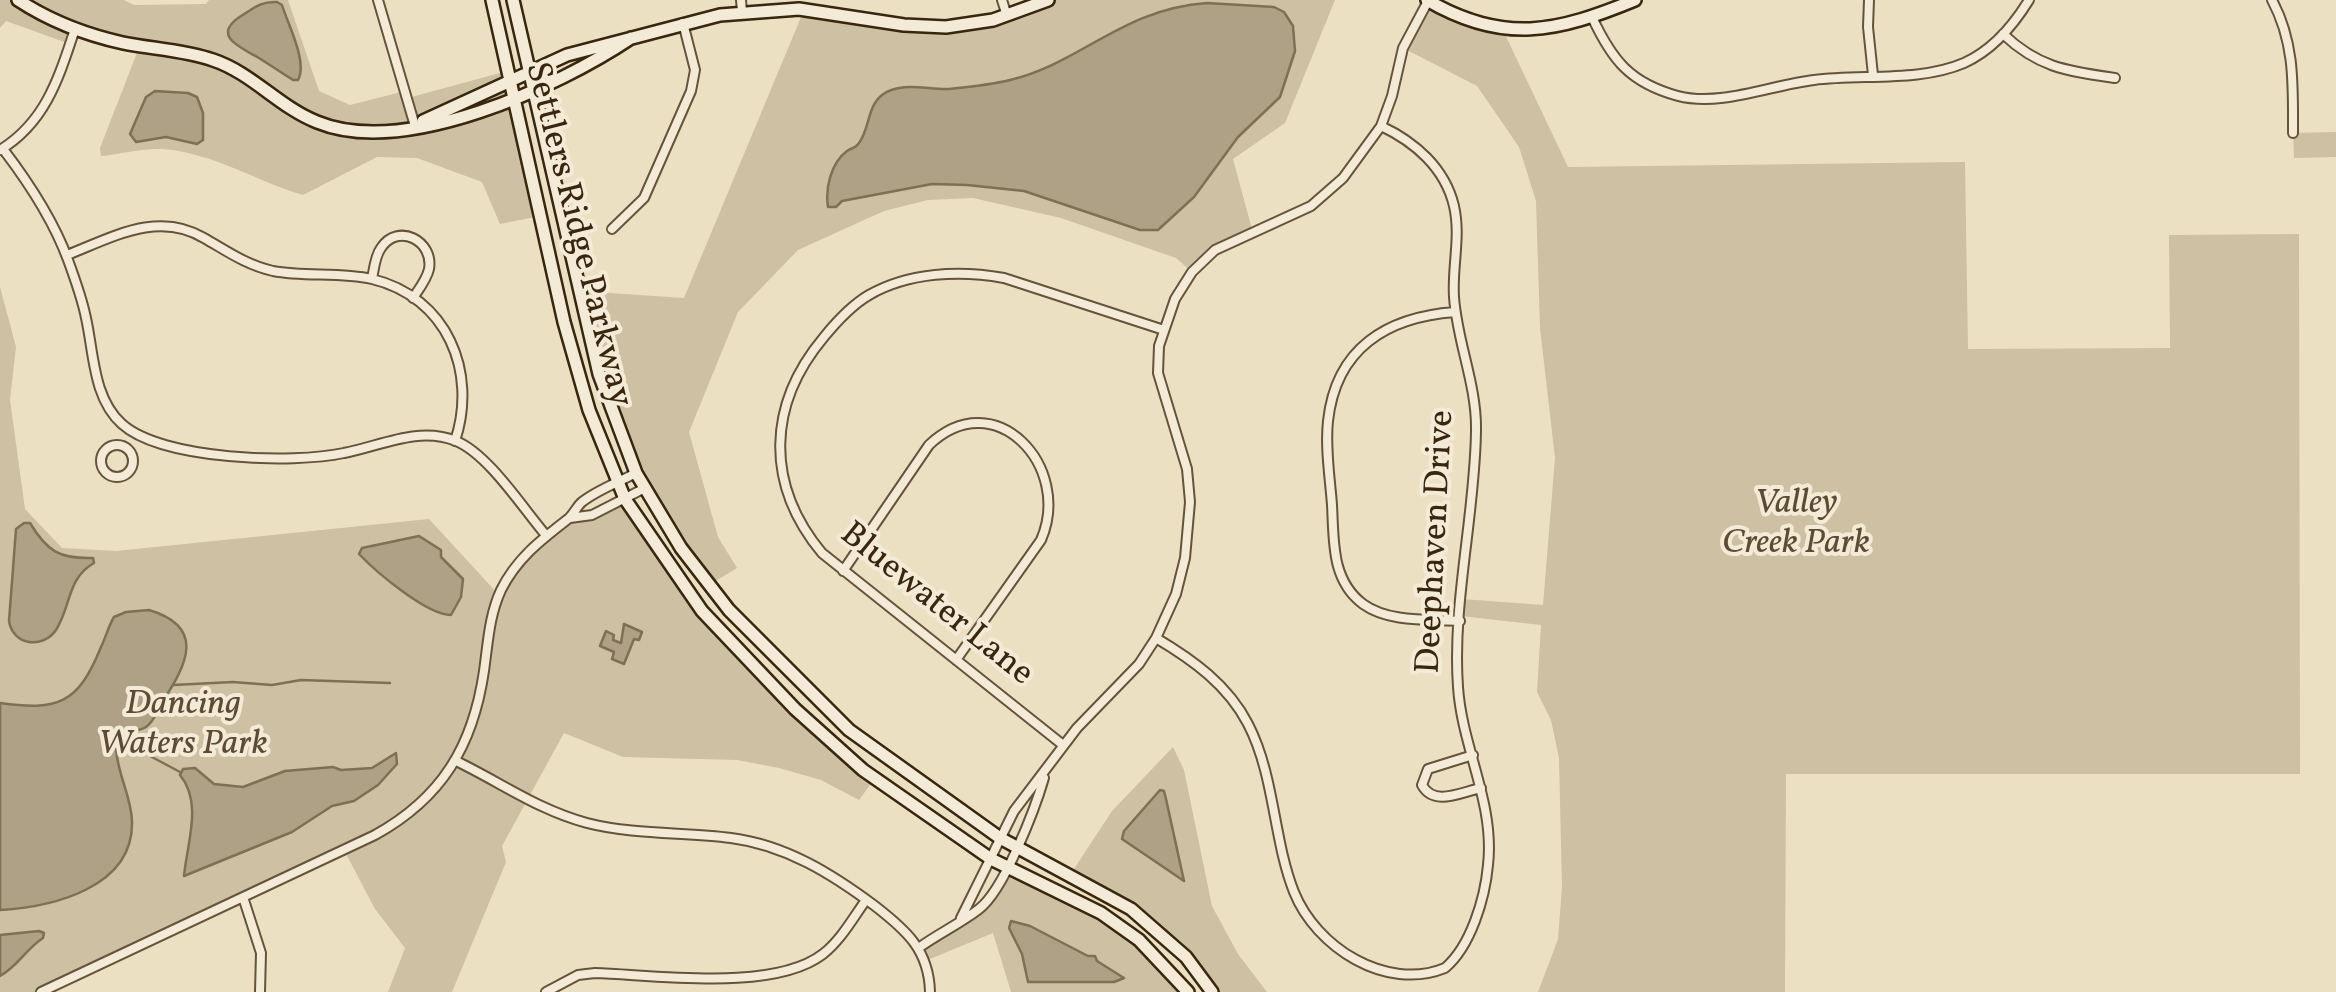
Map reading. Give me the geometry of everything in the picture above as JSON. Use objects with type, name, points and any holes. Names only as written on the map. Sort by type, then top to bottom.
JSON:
[{"type":"street","points":[[18,0],[75,29],[215,60],[251,78],[306,117],[336,129],[382,131],[467,117],[587,66],[631,38]]},
{"type":"street","points":[[378,0],[415,126]]},
{"type":"street","name":"Settlers Ridge Parkway","points":[[492,0],[564,322],[589,410],[625,499],[702,611],[795,709],[864,770],[991,859],[1101,913],[1138,940],[1188,992]]},
{"type":"street","name":"Settlers Ridge Parkway","points":[[513,0],[599,374],[636,474],[681,548],[728,610],[849,730],[1015,848],[1131,909],[1186,958],[1212,992]]},
{"type":"street","points":[[1002,0],[1007,16]]},
{"type":"street","points":[[415,126],[566,55],[741,6],[823,11],[926,27],[968,25],[1007,16],[1048,0]]},
{"type":"street","points":[[962,918],[1021,802],[1063,745],[1132,672],[1156,638],[1182,574],[1190,502],[1187,468],[1158,373],[1164,330],[1175,298],[1192,272],[1215,250],[1311,206],[1343,178],[1380,126],[1392,96],[1402,48],[1427,0],[1473,22],[1507,29],[1552,28],[1592,18],[1635,0]]},
{"type":"street","points":[[1869,0],[1874,74]]},
{"type":"street","points":[[1592,18],[1610,56],[1625,70],[1648,85],[1680,97],[1704,99],[1805,81],[1944,70],[1968,61],[2004,34],[2029,0]]},
{"type":"street","points":[[2272,0],[2289,39],[2293,134]]},
{"type":"street","points":[[612,229],[644,198],[690,91],[694,70],[683,24]]},
{"type":"street","points":[[75,29],[43,110],[31,126],[2,149],[52,224],[66,255],[86,314],[100,389],[114,416],[136,434],[173,446],[290,459],[341,454],[414,436],[455,440],[480,458],[544,534]]},
{"type":"street","points":[[2004,34],[2044,65],[2115,78]]},
{"type":"street","name":"Deephaven Drive","points":[[1380,126],[1422,151],[1440,173],[1454,204],[1458,232],[1455,312],[1476,421],[1458,692],[1481,788],[1490,848],[1486,882],[1460,950],[1443,969],[1420,982],[1394,985]]},
{"type":"street","points":[[66,255],[130,230],[159,225],[192,232],[257,267],[294,274],[372,279],[413,298],[444,328],[461,367],[464,402],[455,440]]},
{"type":"street","points":[[372,279],[378,253],[387,241],[402,236],[418,240],[426,247],[430,263],[413,298]]},
{"type":"street","name":"Bluewater Lane","points":[[1063,745],[842,571],[810,540],[790,503],[780,470],[781,421],[799,373],[839,319],[870,295],[906,281],[978,273],[1164,330]]},
{"type":"street","points":[[1455,312],[1403,320],[1358,350],[1343,369],[1332,398],[1328,425],[1335,558],[1344,583],[1362,603],[1383,614],[1460,621]]},
{"type":"street","points":[[842,571],[942,433],[976,422],[1009,431],[1047,478],[1048,525],[956,660]]},
{"type":"street","points":[[128,448],[136,434]]},
{"type":"street","points":[[116,445],[128,448],[134,460],[129,472],[122,476],[108,474],[101,462],[105,450],[116,445]]},
{"type":"street","points":[[41,992],[391,826],[439,784],[456,761],[475,718],[493,609],[511,572],[544,534],[570,518],[582,502],[636,474]]},
{"type":"street","points":[[570,518],[592,515],[645,488]]},
{"type":"street","points":[[1156,638],[1206,671],[1247,722],[1260,752],[1299,905],[1314,927],[1370,979]]},
{"type":"street","points":[[1473,755],[1428,769],[1422,785],[1428,794],[1438,798],[1481,788]]},
{"type":"street","points":[[456,761],[531,802],[586,823],[771,846],[825,870],[897,923],[920,947],[930,992]]},
{"type":"street","points":[[920,947],[989,900],[1007,868],[1045,774]]},
{"type":"street","points":[[243,897],[261,953],[260,992]]},
{"type":"street","points":[[546,992],[578,975],[595,973],[752,978],[782,975],[835,944],[866,900]]},
{"type":"green space","points":[[0,0],[124,0],[134,5],[288,0],[319,91],[350,105],[405,91],[408,98],[507,71],[540,216],[500,224],[482,182],[417,158],[377,157],[303,195],[181,152],[155,149],[101,156],[100,148],[140,45],[76,29],[70,44],[6,21],[0,28]]},
{"type":"green space","points":[[1048,0],[1335,0],[1285,123],[1233,159],[1253,233],[1235,239],[1192,272],[1176,258],[1061,218],[973,198],[928,200],[884,211],[798,250],[738,312],[689,432],[718,537],[737,568],[709,585],[636,473],[599,374],[580,291],[684,298],[804,10],[946,27]]},
{"type":"green space","name":"Valley Creek Park","points":[[1428,1],[1502,28],[1568,167],[1965,162],[1968,349],[2170,348],[2169,235],[2299,234],[2300,774],[1786,774],[1785,992],[1538,992],[1558,939],[1562,887],[1559,758],[1551,720],[1537,692],[1541,625],[1461,616],[1462,599],[1543,605],[1555,458],[1540,328],[1536,201],[1519,147],[1477,86],[1403,48]]},
{"type":"green space","points":[[2336,132],[2336,157],[2294,158],[2293,133]]},
{"type":"green space","name":"Dancing Waters Park","points":[[0,287],[16,347],[10,400],[25,509],[62,548],[116,551],[429,519],[499,595],[511,572],[570,518],[592,515],[625,499],[702,611],[795,709],[875,778],[859,800],[821,780],[779,768],[737,760],[623,757],[564,733],[502,846],[506,862],[452,992],[388,992],[405,948],[375,909],[344,850],[41,992],[0,992]]},
{"type":"green space","points":[[1173,747],[1184,770],[1212,906],[1238,954],[1267,992],[1212,992],[1167,938],[1070,875],[1112,811]]},
{"type":"green space","points":[[1007,868],[1101,913],[1188,992],[1011,992],[993,933],[925,961],[920,947],[977,911]]},
{"type":"shaded area","points":[[1207,3],[1274,7],[1284,12],[1293,26],[1295,51],[1280,97],[1238,137],[1194,197],[1158,230],[1140,230],[1024,191],[967,185],[932,184],[828,207],[828,184],[833,169],[841,156],[859,143],[874,105],[889,91],[906,87],[949,89],[1010,80],[1060,61],[1151,15]]},
{"type":"shaded area","points":[[262,4],[282,5],[299,54],[298,80],[238,46],[229,35],[232,23],[241,16]]},
{"type":"shaded area","points":[[155,91],[197,97],[203,113],[203,140],[197,144],[166,137],[136,142],[130,134],[146,97]]},
{"type":"shaded area","points":[[30,523],[55,551],[71,557],[93,558],[94,563],[74,585],[56,630],[36,642],[16,636],[9,621],[16,529]]},
{"type":"shaded area","points":[[419,536],[441,550],[441,557],[463,579],[461,597],[451,615],[416,600],[359,554],[362,548]]},
{"type":"shaded area","points":[[149,610],[179,626],[186,648],[179,674],[152,722],[124,733],[116,746],[132,821],[129,844],[120,863],[86,890],[43,904],[0,910],[0,703],[37,706],[64,699],[84,681],[114,617]]},
{"type":"shaded area","points":[[624,624],[642,632],[639,640],[634,639],[624,664],[612,659],[614,652],[600,646],[606,631],[621,643]]},
{"type":"shaded area","points":[[396,753],[397,764],[378,785],[354,801],[332,806],[292,832],[184,876],[192,811],[187,786],[180,775],[183,769],[195,768],[214,784],[243,787],[285,771],[372,768]]},
{"type":"shaded area","points":[[1160,790],[1164,791],[1184,881],[1122,839],[1124,831]]},
{"type":"shaded area","points":[[1011,921],[1095,956],[1124,978],[1114,982],[1028,982],[1022,954],[1009,928]]},
{"type":"shaded area","points":[[44,933],[43,938],[0,976],[0,935]]},
{"type":"waterway","points":[[173,685],[272,685],[301,680],[390,683]]},
{"type":"waterway","points":[[120,740],[180,772]]}]
